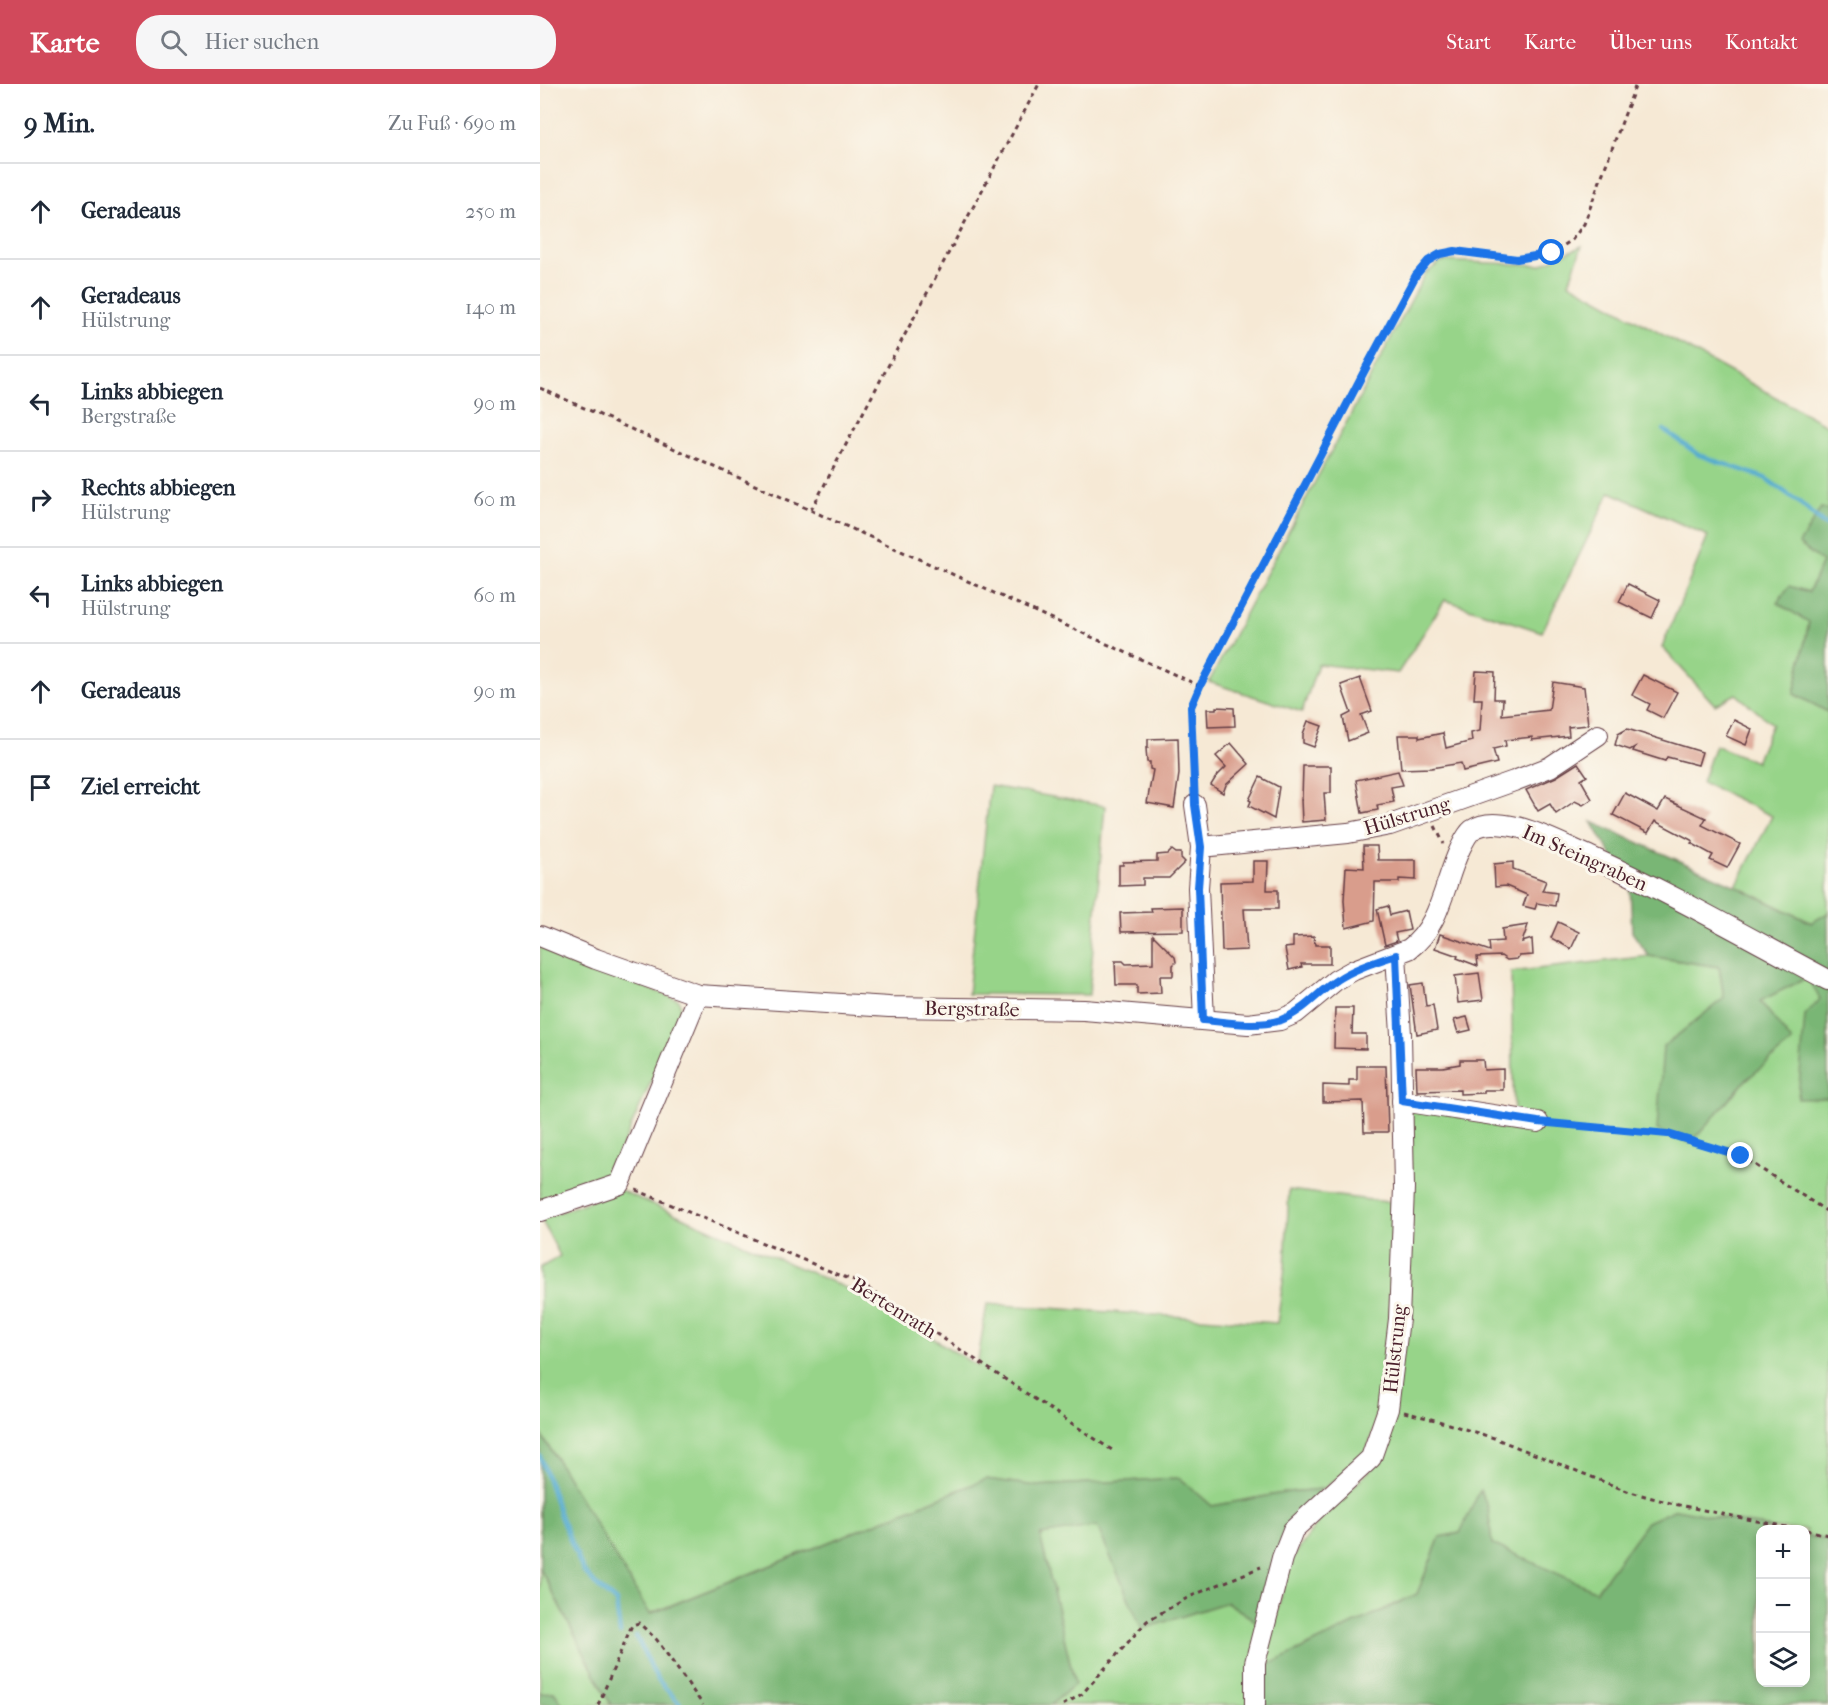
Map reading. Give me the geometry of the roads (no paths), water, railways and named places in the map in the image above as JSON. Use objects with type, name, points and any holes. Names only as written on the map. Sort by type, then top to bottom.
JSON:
[{"type":"street","name":"Hülstrung","points":[[1201,847],[1348,833],[1390,825],[1550,767],[1598,735]]},
{"type":"street","points":[[1195,805],[1201,847],[1198,888],[1203,1020]]},
{"type":"street","name":"Im Steingraben","points":[[1396,955],[1417,944],[1427,931],[1464,841],[1472,831],[1485,825],[1498,824],[1534,832],[1632,876],[1828,980]]},
{"type":"street","name":"Bergstraße","points":[[540,936],[596,959],[698,995],[889,1007],[1083,1010],[1248,1024],[1280,1020],[1296,1013],[1336,980],[1354,970],[1396,955]]},
{"type":"street","name":"Hülstrung","points":[[1255,1705],[1255,1663],[1282,1558],[1293,1530],[1371,1458],[1388,1409],[1399,1319],[1404,1188],[1396,955]]},
{"type":"street","points":[[540,1211],[621,1184],[698,995]]},
{"type":"street","points":[[1402,1101],[1538,1122]]},
{"type":"waterway","points":[[1664,430],[1699,455],[1765,478],[1828,526]]},
{"type":"waterway","points":[[540,1456],[561,1518],[583,1570],[616,1602],[620,1633]]},
{"type":"waterway","points":[[636,1636],[657,1679],[681,1705]]}]
